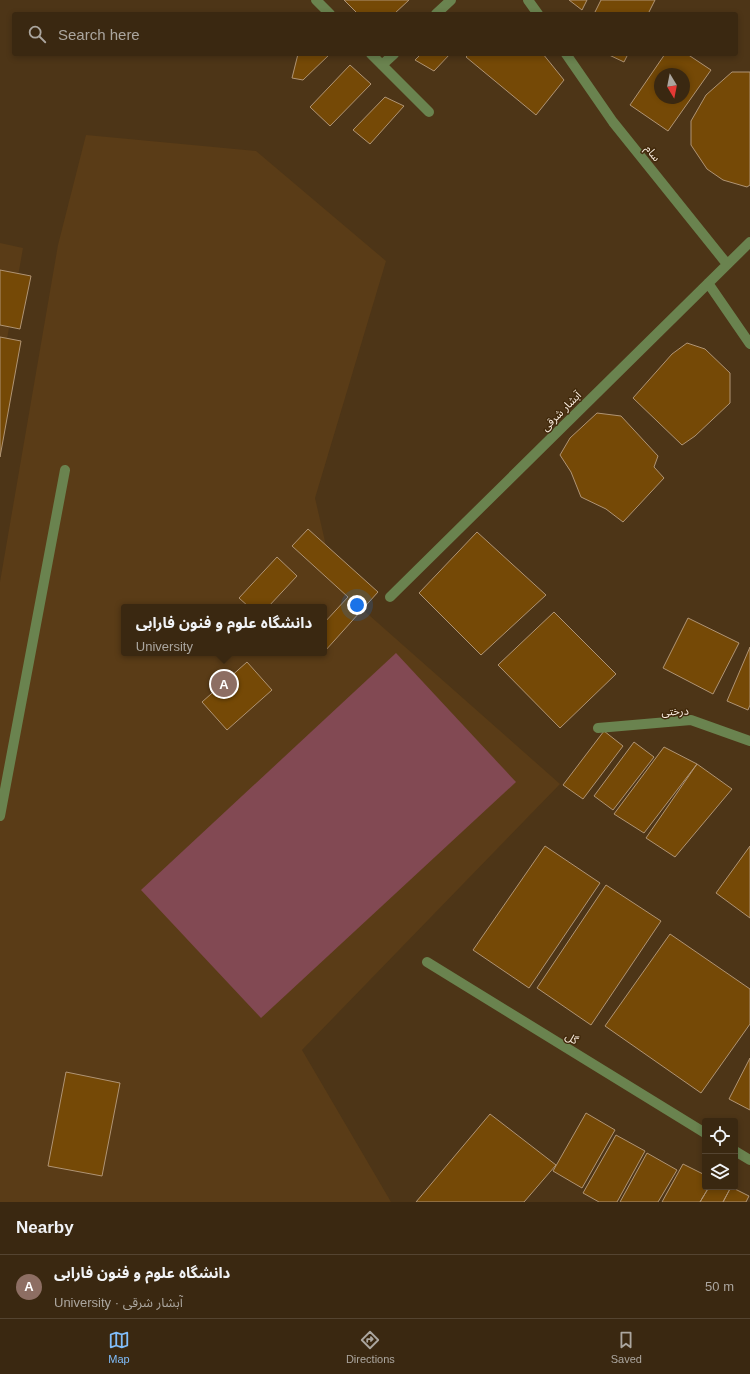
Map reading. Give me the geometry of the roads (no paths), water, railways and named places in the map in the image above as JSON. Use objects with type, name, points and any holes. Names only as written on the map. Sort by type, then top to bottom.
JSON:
[{"type":"street","points":[[316,0],[328,12]]},
{"type":"street","points":[[438,12],[451,0]]},
{"type":"street","points":[[528,0],[537,12]]},
{"type":"street","points":[[372,56],[429,112]]},
{"type":"street","points":[[382,65],[392,56]]},
{"type":"street","name":"سام","points":[[567,56],[613,122],[727,264]]},
{"type":"street","name":"آبشار شرقی","points":[[390,597],[750,242]]},
{"type":"street","points":[[708,283],[750,344]]},
{"type":"street","points":[[0,816],[65,470]]},
{"type":"street","name":"درختی","points":[[598,728],[691,720],[750,740]]},
{"type":"street","name":"گل","points":[[427,962],[702,1131]]},
{"type":"street","points":[[738,1153],[750,1160]]},
{"type":"place","name":"دانشگاه علوم و فنون فارابی","points":[[224,684]]}]
